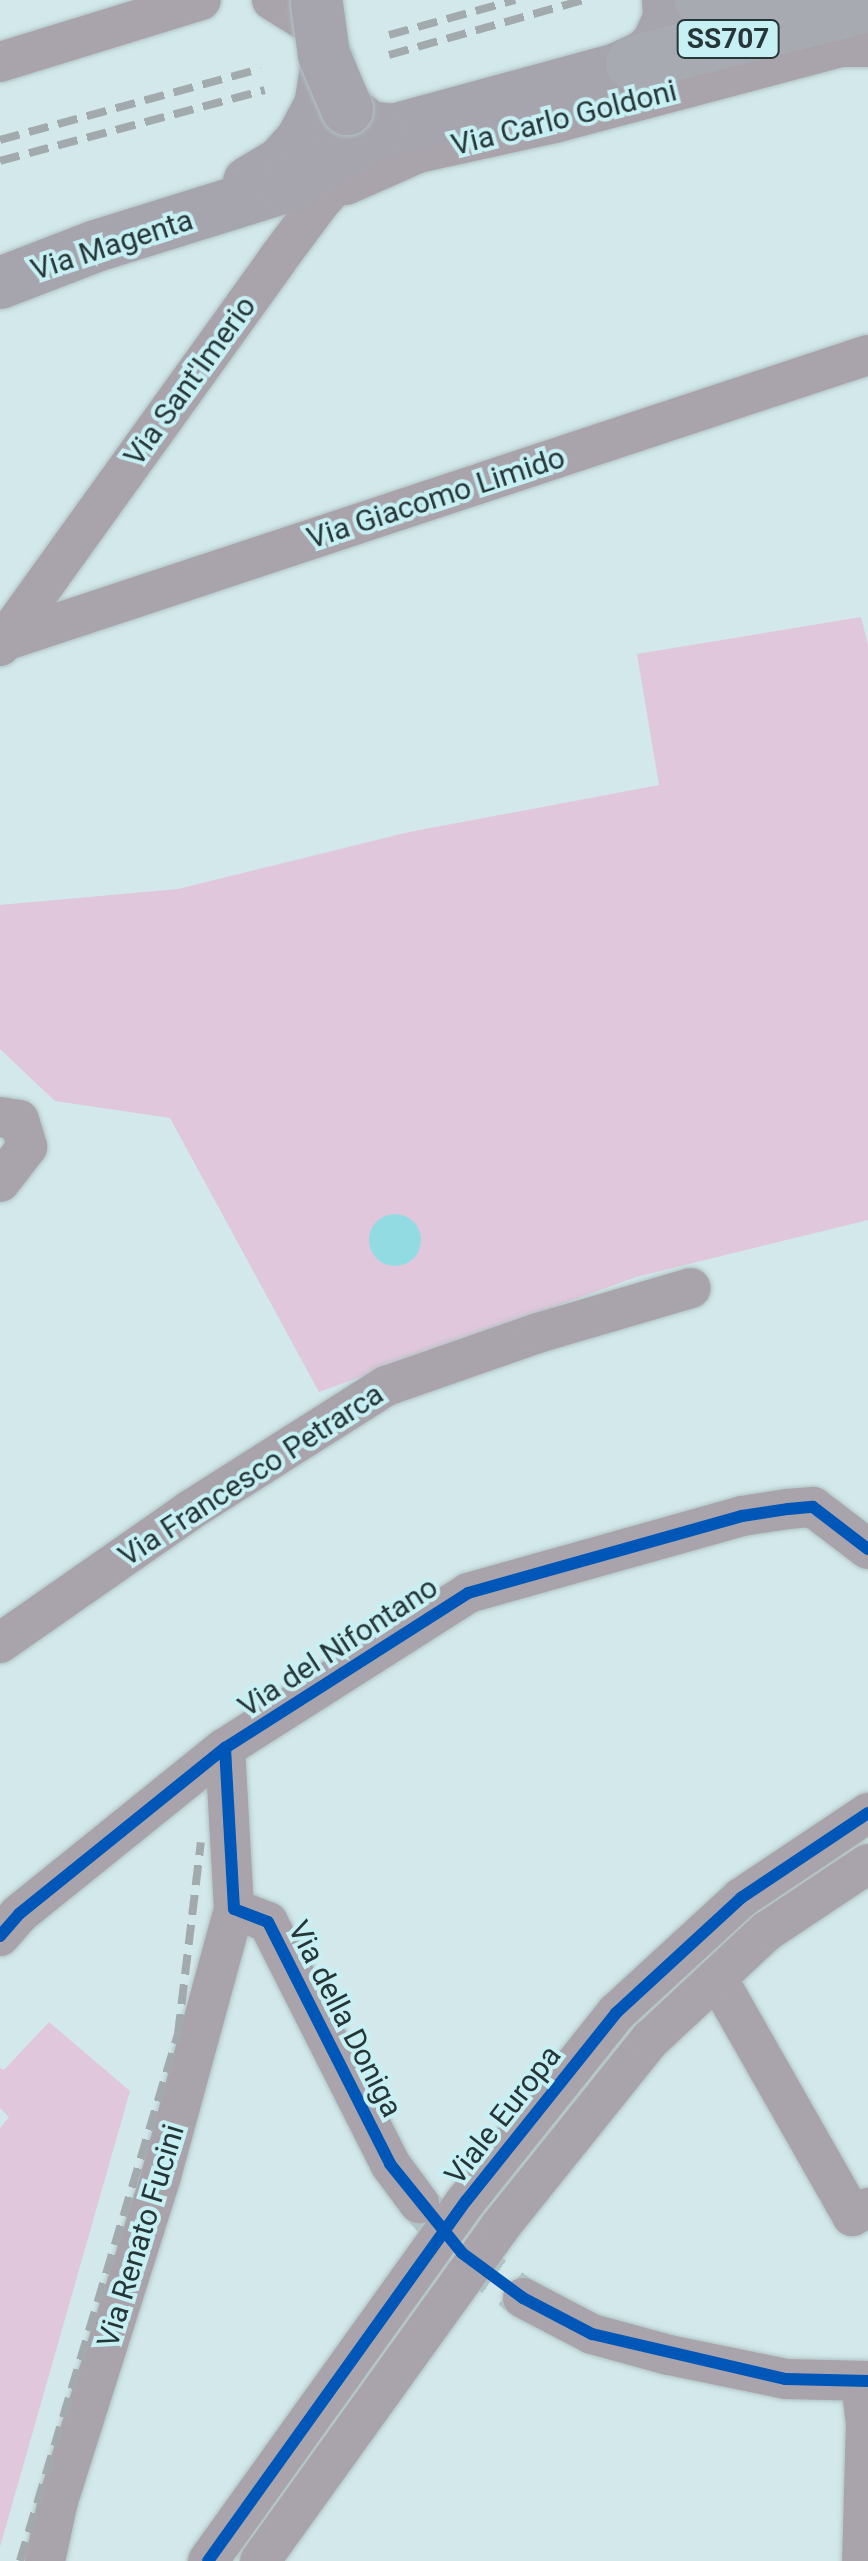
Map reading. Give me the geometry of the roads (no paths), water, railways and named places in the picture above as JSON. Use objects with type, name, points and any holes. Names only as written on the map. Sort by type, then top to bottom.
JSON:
[{"type":"highway","name":"SS707","points":[[679,6],[742,17],[846,9]]},
{"type":"highway","name":"SS707","points":[[633,63],[846,9]]},
{"type":"main road","points":[[633,63],[658,43],[679,6]]},
{"type":"main road","points":[[311,19],[370,123]]},
{"type":"main road","name":"Via Magenta","points":[[223,208],[302,141],[320,106],[311,19]]},
{"type":"main road","name":"Via Magenta","points":[[0,282],[96,246],[303,180],[370,123],[633,63]]},
{"type":"street","points":[[0,62],[191,2]]},
{"type":"street","name":"Via Carlo Goldoni","points":[[325,197],[375,168],[418,153],[555,123],[841,46],[868,48]]},
{"type":"street","name":"Via Sant'Imerio","points":[[1,642],[325,197],[370,123]]},
{"type":"street","name":"Via Giacomo Limido","points":[[1,642],[868,355]]},
{"type":"street","points":[[0,1116],[19,1120],[27,1147],[0,1182]]},
{"type":"street","name":"Via Francesco Petrarca","points":[[0,1642],[189,1511],[386,1386],[538,1333],[691,1288]]},
{"type":"street","name":"Via del Nifontano","points":[[0,1936],[19,1914],[224,1748],[468,1593],[742,1516],[788,1508],[813,1507],[868,1548]]},
{"type":"street","points":[[224,1748],[234,1909]]},
{"type":"street","name":"Viale Europa","points":[[208,2561],[466,2202],[616,2013],[740,1898],[868,1813]]},
{"type":"street","points":[[260,2561],[500,2228],[650,2040],[767,1932],[868,1864]]},
{"type":"street","name":"Via della Doniga","points":[[234,1909],[268,1922],[390,2164],[419,2203]]},
{"type":"street","name":"Via Renato Fucini","points":[[44,2561],[58,2501],[161,2176],[234,1909]]},
{"type":"street","points":[[717,1978],[852,2216],[868,2208]]},
{"type":"street","points":[[523,2298],[592,2334],[669,2355],[786,2379],[864,2382],[862,2561]]},
{"type":"water","points":[[395,1214],[413,1222],[421,1240],[413,1258],[395,1266],[377,1258],[369,1240],[377,1222]]},
{"type":"tunnel","points":[[422,2206],[462,2253],[523,2298]]},
{"type":"railway","points":[[389,35],[515,0]]},
{"type":"railway","points":[[389,55],[583,0]]},
{"type":"railway","points":[[0,140],[260,69]]},
{"type":"railway","points":[[0,161],[265,90]]},
{"type":"railway","points":[[20,2561],[178,2034],[201,1842]]}]
